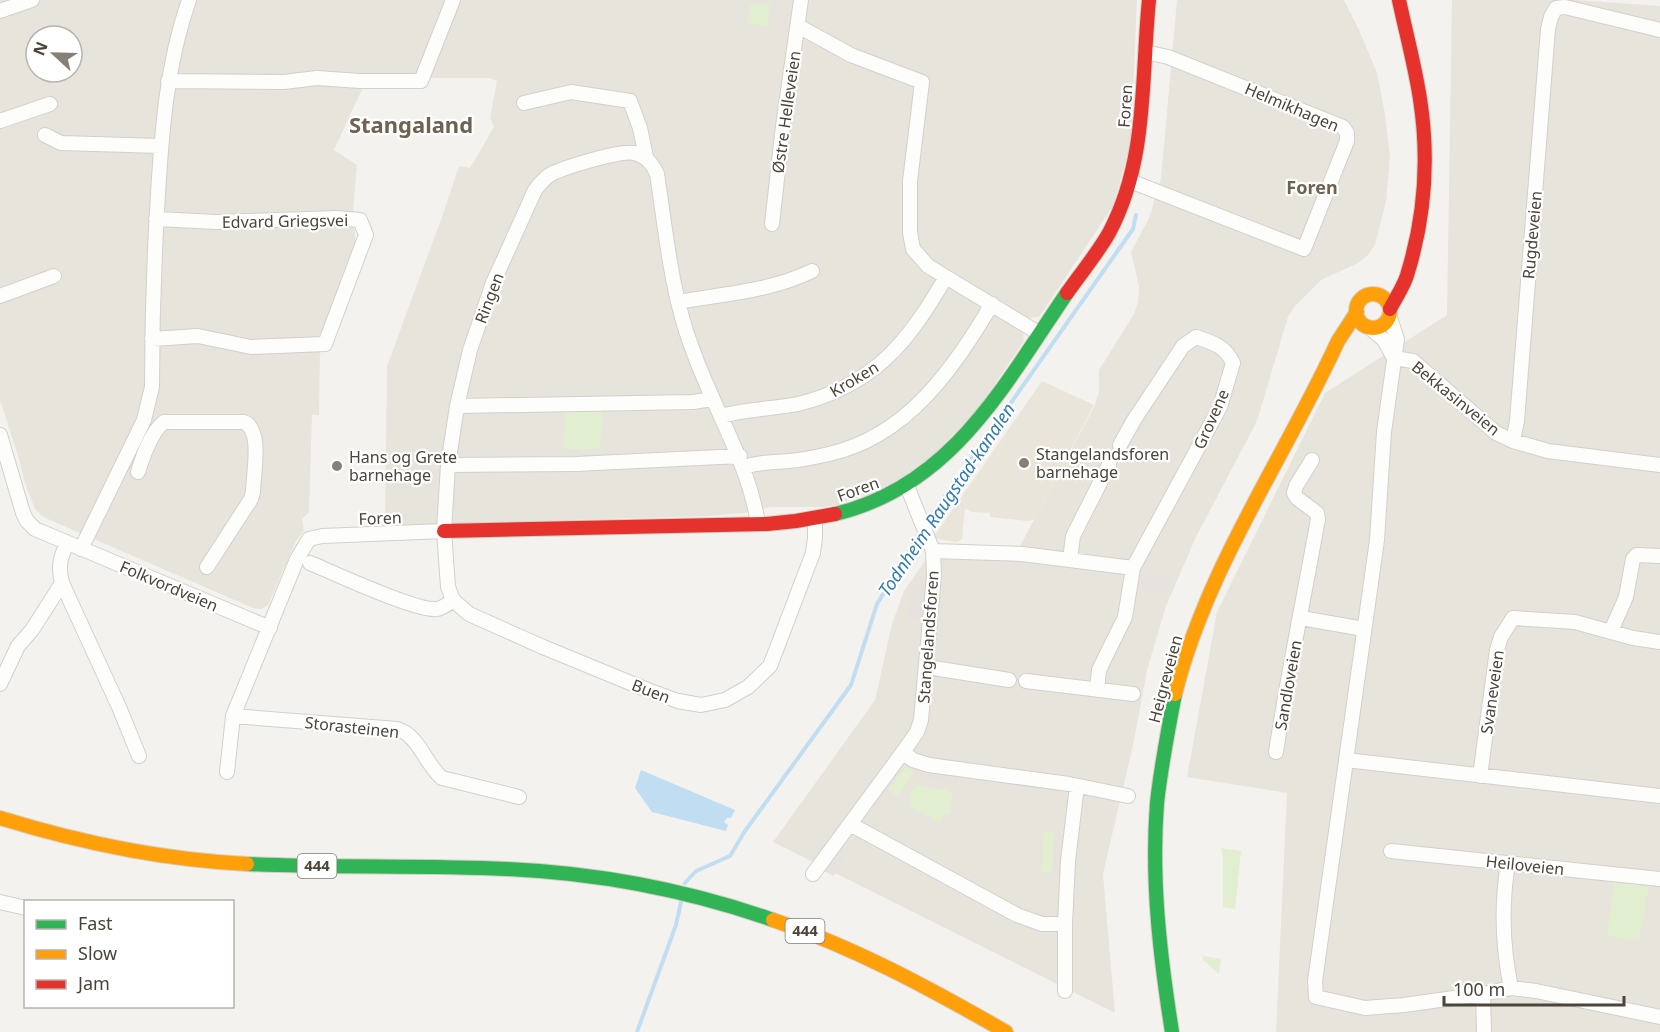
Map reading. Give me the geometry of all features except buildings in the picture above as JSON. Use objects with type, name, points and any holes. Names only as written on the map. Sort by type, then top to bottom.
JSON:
[{"type":"main road","name":"Foren","points":[[444,531],[815,520],[876,502],[907,486],[934,467],[982,417],[1108,234],[1121,207],[1139,146],[1149,0]]},
{"type":"main road","name":"Heigreveien","points":[[1384,0],[1411,61]]},
{"type":"main road","name":"Heigreveien","points":[[1328,364],[1360,333],[1382,325],[1390,312],[1405,280],[1423,207],[1426,157],[1420,97],[1399,0]]},
{"type":"main road","name":"Heigreveien","points":[[1172,1032],[1156,929],[1154,861],[1157,800],[1166,738],[1189,648],[1213,586],[1244,522],[1361,300],[1374,295],[1392,282],[1410,258]]},
{"type":"main road","points":[[1374,295],[1383,298],[1390,312]]},
{"type":"main road","points":[[1356,312],[1360,322],[1369,328]]},
{"type":"main road","name":"444","points":[[0,818],[52,834],[111,848],[208,862],[523,870],[638,884],[723,904],[781,921],[840,945],[914,980],[1006,1032]]},
{"type":"street","points":[[81,549],[144,420],[152,387],[153,263],[161,146],[168,81],[189,0]]},
{"type":"street","points":[[168,81],[284,82],[317,78],[421,81],[453,0]]},
{"type":"street","name":"Østre Helleveien","points":[[772,224],[801,0]]},
{"type":"street","points":[[0,11],[22,1]]},
{"type":"street","name":"Rugdeveien","points":[[1513,441],[1517,421],[1548,29],[1551,17],[1556,8],[1565,7],[1660,30]]},
{"type":"street","points":[[798,26],[851,55],[922,82],[910,181],[912,249],[920,260],[1040,334]]},
{"type":"street","name":"Helmikhagen","points":[[1130,181],[1304,249],[1347,141],[1347,133],[1342,127],[1168,57],[1145,52]]},
{"type":"street","points":[[524,103],[571,93],[630,101],[640,128],[646,157],[657,174],[674,282],[691,347],[712,399],[742,462],[755,503],[758,523]]},
{"type":"street","points":[[0,121],[50,104]]},
{"type":"street","points":[[45,135],[61,143],[161,146]]},
{"type":"street","name":"Ringen","points":[[444,531],[448,465],[457,406],[470,350],[493,283],[535,190],[546,177],[559,171],[621,152],[633,152],[646,157]]},
{"type":"street","name":"Edvard Griegsvei","points":[[152,339],[198,336],[251,347],[325,344],[366,235],[360,220],[218,222],[156,219]]},
{"type":"street","points":[[678,302],[774,286],[790,282],[812,271]]},
{"type":"street","points":[[0,296],[54,276]]},
{"type":"street","name":"Kroken","points":[[720,416],[796,404],[826,396],[856,381],[898,347],[917,324],[946,277]]},
{"type":"street","points":[[448,465],[757,463],[792,461],[831,454],[864,443],[909,413],[938,384],[965,349],[992,304]]},
{"type":"street","points":[[1390,312],[1397,339],[1384,432],[1377,540],[1315,981],[1316,996],[1365,1008],[1404,1005],[1510,988],[1536,991],[1660,1017]]},
{"type":"street","points":[[1369,328],[1384,340],[1394,358]]},
{"type":"street","name":"Grovene","points":[[1097,690],[1099,670],[1125,616],[1133,568],[1220,407],[1233,363],[1228,352],[1218,344],[1196,337],[1183,346],[1120,445]]},
{"type":"street","name":"Bekkasinveien","points":[[1394,358],[1413,361],[1496,433],[1513,441],[1548,451],[1660,465]]},
{"type":"street","points":[[457,406],[683,402],[712,399]]},
{"type":"street","points":[[1120,414],[1134,420]]},
{"type":"street","points":[[138,472],[152,440],[164,422],[244,422],[253,429],[256,440],[251,499],[207,567]]},
{"type":"street","name":"Folkvordveien","points":[[0,435],[13,485],[27,521],[35,529],[270,628]]},
{"type":"street","name":"Sandloveien","points":[[1276,752],[1318,519],[1317,513],[1297,498],[1294,493],[1312,460]]},
{"type":"street","points":[[1070,560],[1073,537],[1109,465]]},
{"type":"street","name":"Stangelandsforen","points":[[813,874],[903,752],[917,732],[921,720],[934,575],[933,551],[907,486]]},
{"type":"street","name":"Buen","points":[[453,600],[470,614],[650,691],[678,701],[701,705],[725,700],[748,687],[770,666],[813,553],[815,520]]},
{"type":"street","points":[[310,563],[402,601],[437,609],[453,600],[448,587],[444,531]]},
{"type":"street","name":"Foren","points":[[270,628],[300,552],[309,539],[322,536],[444,531]]},
{"type":"street","points":[[67,543],[60,560],[62,583],[139,756]]},
{"type":"street","points":[[933,551],[1022,554],[1133,568]]},
{"type":"street","points":[[1611,631],[1626,597],[1633,559],[1642,554],[1660,556]]},
{"type":"street","points":[[0,684],[18,646],[32,630],[62,583]]},
{"type":"street","name":"Sandloveien","points":[[1301,618],[1364,629]]},
{"type":"street","name":"Svaneveien","points":[[1480,776],[1497,650],[1501,637],[1513,618],[1575,622],[1633,638],[1660,642]]},
{"type":"street","points":[[227,772],[233,716],[270,628]]},
{"type":"street","points":[[927,667],[1009,680]]},
{"type":"street","points":[[1026,681],[1133,694]]},
{"type":"street","name":"Storasteinen","points":[[233,716],[405,731],[411,736],[434,771],[442,778],[519,797]]},
{"type":"street","points":[[903,752],[914,760],[929,765],[1077,786],[1128,796]]},
{"type":"street","points":[[1346,760],[1660,796]]},
{"type":"street","points":[[1065,991],[1068,861],[1077,786]]},
{"type":"street","points":[[850,824],[1017,915],[1042,924],[1065,924]]},
{"type":"street","name":"Heiloveien","points":[[1391,851],[1660,879]]},
{"type":"street","points":[[1508,863],[1502,898],[1503,952],[1510,988]]},
{"type":"street","points":[[0,902],[24,908]]},
{"type":"street","points":[[1483,994],[1484,1032]]},
{"type":"shaded area","points":[[0,0],[1137,0],[1131,143],[1113,206],[1039,317],[1029,318],[1022,328],[1024,341],[978,409],[931,457],[901,478],[872,493],[823,507],[770,507],[745,513],[709,516],[400,525],[385,522],[387,366],[459,166],[470,168],[494,127],[490,118],[497,81],[489,78],[431,78],[429,73],[364,85],[334,150],[357,165],[353,211],[356,249],[320,349],[319,415],[312,415],[309,512],[302,519],[304,531],[296,541],[268,605],[261,609],[253,608],[42,516],[35,509],[26,486],[0,400]]},
{"type":"shaded area","points":[[1177,0],[1344,0],[1377,73],[1390,157],[1386,202],[1375,245],[1358,263],[1321,280],[1294,307],[1288,317],[1257,421],[1196,537],[1166,606],[1147,670],[1134,741],[1103,874],[1115,1013],[773,842],[875,700],[892,624],[904,591],[927,558],[1019,548],[1095,405],[1099,391],[1099,370],[1134,314],[1138,302],[1139,286],[1131,252],[1149,218],[1161,178]]},
{"type":"shaded area","points":[[1452,0],[1576,0],[1660,6],[1660,1032],[1276,1032],[1287,793],[1187,777],[1217,612],[1325,393],[1447,315]]},
{"type":"shaded area","name":"Stangelandsforen barnehage","points":[[1042,381],[1094,405],[1034,520],[990,517],[990,513],[972,512],[965,509],[962,539],[957,542],[937,539],[935,535]]},
{"type":"shaded area","points":[[1138,573],[1171,575],[1169,594],[1133,590]]},
{"type":"shaded area","points":[[910,585],[926,587],[922,621],[906,618]]},
{"type":"shaded area","points":[[929,765],[960,770],[958,785],[927,779]]},
{"type":"shaded area","points":[[1056,833],[1071,835],[1067,873],[1053,872]]},
{"type":"shaded area","points":[[829,852],[845,858],[834,876],[817,868]]},
{"type":"green space","points":[[750,4],[770,5],[768,26],[748,24]]},
{"type":"green space","points":[[603,407],[600,449],[563,449],[566,409]]},
{"type":"green space","points":[[905,767],[914,771],[898,797],[888,790]]},
{"type":"green space","points":[[919,785],[932,789],[945,789],[953,794],[950,815],[945,813],[940,822],[909,806],[912,791]]},
{"type":"green space","points":[[1044,832],[1055,833],[1051,873],[1041,872]]},
{"type":"green space","points":[[1221,848],[1241,851],[1235,909],[1223,907]]},
{"type":"green space","points":[[1614,881],[1649,884],[1639,941],[1607,936]]},
{"type":"green space","points":[[1203,956],[1221,959],[1219,974],[1203,960]]},
{"type":"water","points":[[641,770],[735,810],[731,818],[727,818],[724,822],[728,825],[726,831],[652,812],[635,788]]},
{"type":"waterway","name":"Todnheim Raugstad-kanalen","points":[[925,525],[1133,229],[1136,215]]},
{"type":"waterway","name":"Todnheim Raugstad-kanalen","points":[[685,883],[696,871],[730,856],[745,831],[851,685],[877,604],[921,531]]},
{"type":"waterway","name":"Todnheim Raugstad-kanalen","points":[[637,1032],[676,925],[681,902]]},
{"type":"traffic: fast","points":[[835,514],[876,500],[912,481],[943,456],[971,428],[997,396],[1067,293]]},
{"type":"traffic: fast","points":[[1172,1032],[1160,946],[1155,832],[1159,789],[1175,694]]},
{"type":"traffic: fast","points":[[247,864],[474,868],[574,874],[675,892],[773,920]]},
{"type":"traffic: slow","points":[[1373,294],[1385,299],[1390,311],[1385,323],[1373,328],[1361,323],[1356,311],[1361,299],[1373,294]]},
{"type":"traffic: slow","points":[[1175,694],[1189,647],[1226,558],[1338,341],[1357,312]]},
{"type":"traffic: slow","points":[[0,818],[122,849],[184,859],[247,864]]},
{"type":"traffic: slow","points":[[773,920],[863,956],[950,1000],[1006,1032]]},
{"type":"traffic: jam","points":[[1067,293],[1109,233],[1122,205],[1131,177],[1141,119],[1149,0]]},
{"type":"traffic: jam","points":[[1390,309],[1405,282],[1414,251],[1422,208],[1425,164],[1420,99],[1399,0]]},
{"type":"traffic: jam","points":[[444,531],[767,524],[835,514]]},
{"type":"place","name":"Stangelandsforen barnehage","points":[[1024,463]]},
{"type":"place","name":"Hans og Grete barnehage","points":[[337,466]]},
{"type":"district","name":"Stangaland","points":[[411,125]]},
{"type":"district","name":"Foren","points":[[1312,188]]}]
